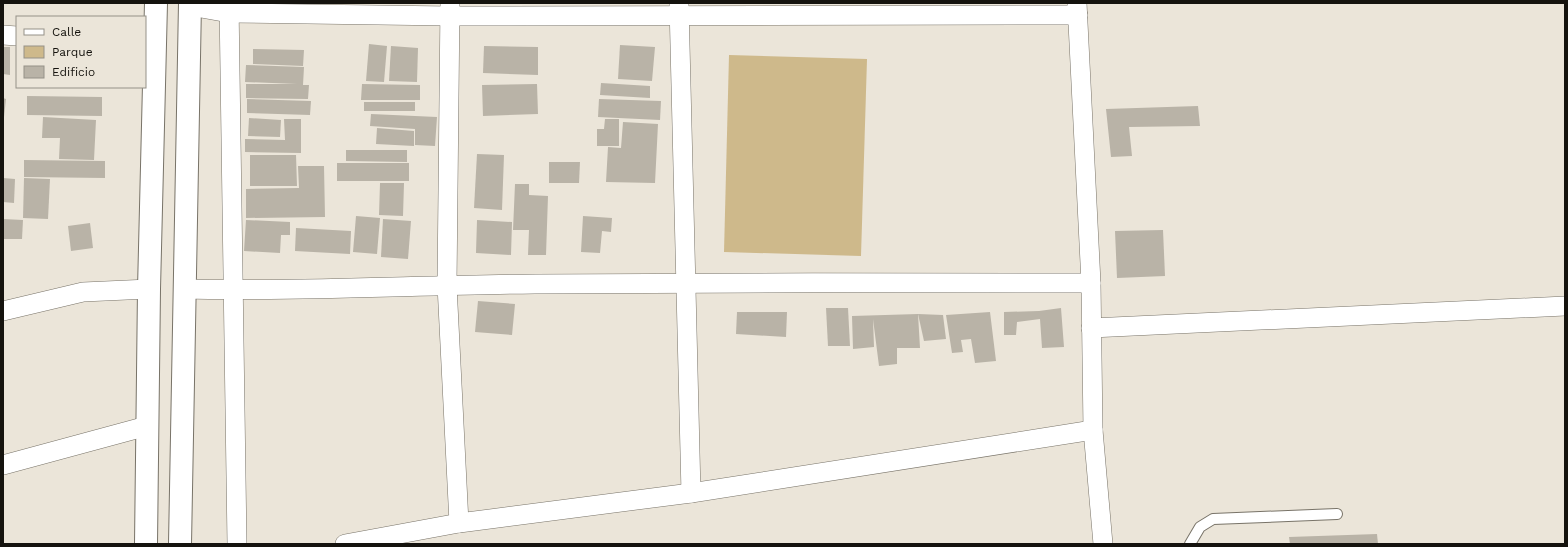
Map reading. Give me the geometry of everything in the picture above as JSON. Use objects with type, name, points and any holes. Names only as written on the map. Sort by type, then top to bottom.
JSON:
[{"type":"main road","points":[[146,544],[151,41],[156,3]]},
{"type":"main road","points":[[180,544],[190,4]]},
{"type":"street","points":[[190,4],[229,8],[450,10],[1078,9],[1091,283],[1093,430],[1103,544]]},
{"type":"street","points":[[229,8],[237,544]]},
{"type":"street","points":[[450,10],[446,285],[459,523]]},
{"type":"street","points":[[679,10],[691,493]]},
{"type":"street","points":[[3,35],[16,36]]},
{"type":"street","points":[[184,289],[234,290],[446,285],[686,282],[1091,283]]},
{"type":"street","points":[[3,311],[83,292],[149,289]]},
{"type":"street","points":[[1091,328],[1565,306]]},
{"type":"street","points":[[3,465],[147,426]]},
{"type":"street","points":[[345,544],[459,523],[691,493],[1093,430]]},
{"type":"lane","points":[[1190,544],[1200,526],[1213,519],[1337,514]]},
{"type":"green space","points":[[729,55],[867,59],[861,256],[724,252]]},
{"type":"building","points":[[369,44],[387,46],[384,82],[366,81]]},
{"type":"building","points":[[620,45],[655,47],[652,81],[618,79]]},
{"type":"building","points":[[391,46],[418,48],[417,82],[389,81]]},
{"type":"building","points":[[484,46],[538,47],[538,75],[483,73]]},
{"type":"building","points":[[3,47],[10,47],[10,75],[3,74]]},
{"type":"building","points":[[253,49],[304,50],[303,66],[253,64]]},
{"type":"building","points":[[246,65],[304,67],[303,85],[309,85],[308,99],[246,98],[246,84],[297,84],[245,82]]},
{"type":"building","points":[[601,83],[650,86],[650,98],[600,95]]},
{"type":"building","points":[[362,84],[420,85],[420,100],[361,100]]},
{"type":"building","points":[[537,84],[538,114],[483,116],[482,85]]},
{"type":"building","points":[[27,96],[102,97],[102,116],[27,115]]},
{"type":"building","points":[[3,98],[6,99],[4,117],[3,116]]},
{"type":"building","points":[[247,99],[311,101],[310,115],[247,113]]},
{"type":"building","points":[[599,99],[661,101],[660,120],[598,117]]},
{"type":"building","points":[[364,102],[415,102],[415,111],[364,111]]},
{"type":"building","points":[[1198,106],[1200,126],[1129,127],[1132,156],[1111,157],[1106,109]]},
{"type":"building","points":[[371,114],[437,117],[435,146],[415,145],[415,129],[370,126]]},
{"type":"building","points":[[43,117],[96,120],[94,160],[59,159],[60,138],[42,138]]},
{"type":"building","points":[[249,118],[281,120],[280,137],[248,136]]},
{"type":"building","points":[[284,119],[301,119],[301,153],[245,152],[245,139],[285,140]]},
{"type":"building","points":[[605,119],[619,119],[619,146],[597,146],[597,129],[604,129]]},
{"type":"building","points":[[623,122],[658,124],[655,183],[606,182],[608,147],[621,148]]},
{"type":"building","points":[[377,128],[414,131],[414,146],[376,144]]},
{"type":"building","points":[[346,150],[407,150],[407,162],[346,161]]},
{"type":"building","points":[[477,154],[504,155],[502,210],[474,208]]},
{"type":"building","points":[[250,155],[296,155],[297,186],[250,186]]},
{"type":"building","points":[[24,160],[105,161],[105,178],[24,177]]},
{"type":"building","points":[[549,162],[580,162],[579,183],[549,183]]},
{"type":"building","points":[[337,163],[409,163],[409,181],[337,181]]},
{"type":"building","points":[[298,166],[324,166],[325,217],[246,218],[246,189],[299,188]]},
{"type":"building","points":[[3,178],[15,179],[14,203],[3,202]]},
{"type":"building","points":[[24,178],[50,179],[48,219],[23,218]]},
{"type":"building","points":[[380,183],[404,183],[403,216],[379,215]]},
{"type":"building","points":[[515,184],[529,184],[529,195],[548,196],[546,255],[528,255],[529,230],[513,230]]},
{"type":"building","points":[[356,216],[380,218],[377,254],[353,252]]},
{"type":"building","points":[[583,216],[612,218],[611,232],[602,231],[600,253],[581,252]]},
{"type":"building","points":[[3,219],[23,220],[22,239],[3,239]]},
{"type":"building","points":[[383,219],[411,221],[408,259],[381,257]]},
{"type":"building","points":[[246,220],[290,222],[290,235],[281,235],[280,253],[244,251]]},
{"type":"building","points":[[477,220],[512,222],[511,255],[476,253]]},
{"type":"building","points":[[90,223],[93,248],[71,251],[68,226]]},
{"type":"building","points":[[296,228],[351,231],[350,254],[295,251]]},
{"type":"building","points":[[1163,230],[1165,276],[1117,278],[1115,231]]},
{"type":"building","points":[[478,301],[515,304],[512,335],[475,332]]},
{"type":"building","points":[[826,308],[848,308],[850,346],[828,346]]},
{"type":"building","points":[[1061,308],[1064,347],[1042,348],[1040,319],[1017,322],[1016,335],[1004,335],[1004,312],[1039,311]]},
{"type":"building","points":[[737,312],[787,312],[786,337],[736,334]]},
{"type":"building","points":[[990,312],[996,361],[975,363],[971,339],[961,340],[963,352],[952,353],[946,315]]},
{"type":"building","points":[[918,314],[943,315],[946,339],[924,341]]},
{"type":"building","points":[[918,314],[920,348],[897,348],[897,364],[879,366],[873,319],[874,347],[853,349],[852,316]]},
{"type":"building","points":[[1377,534],[1378,544],[1290,544],[1289,537]]}]
